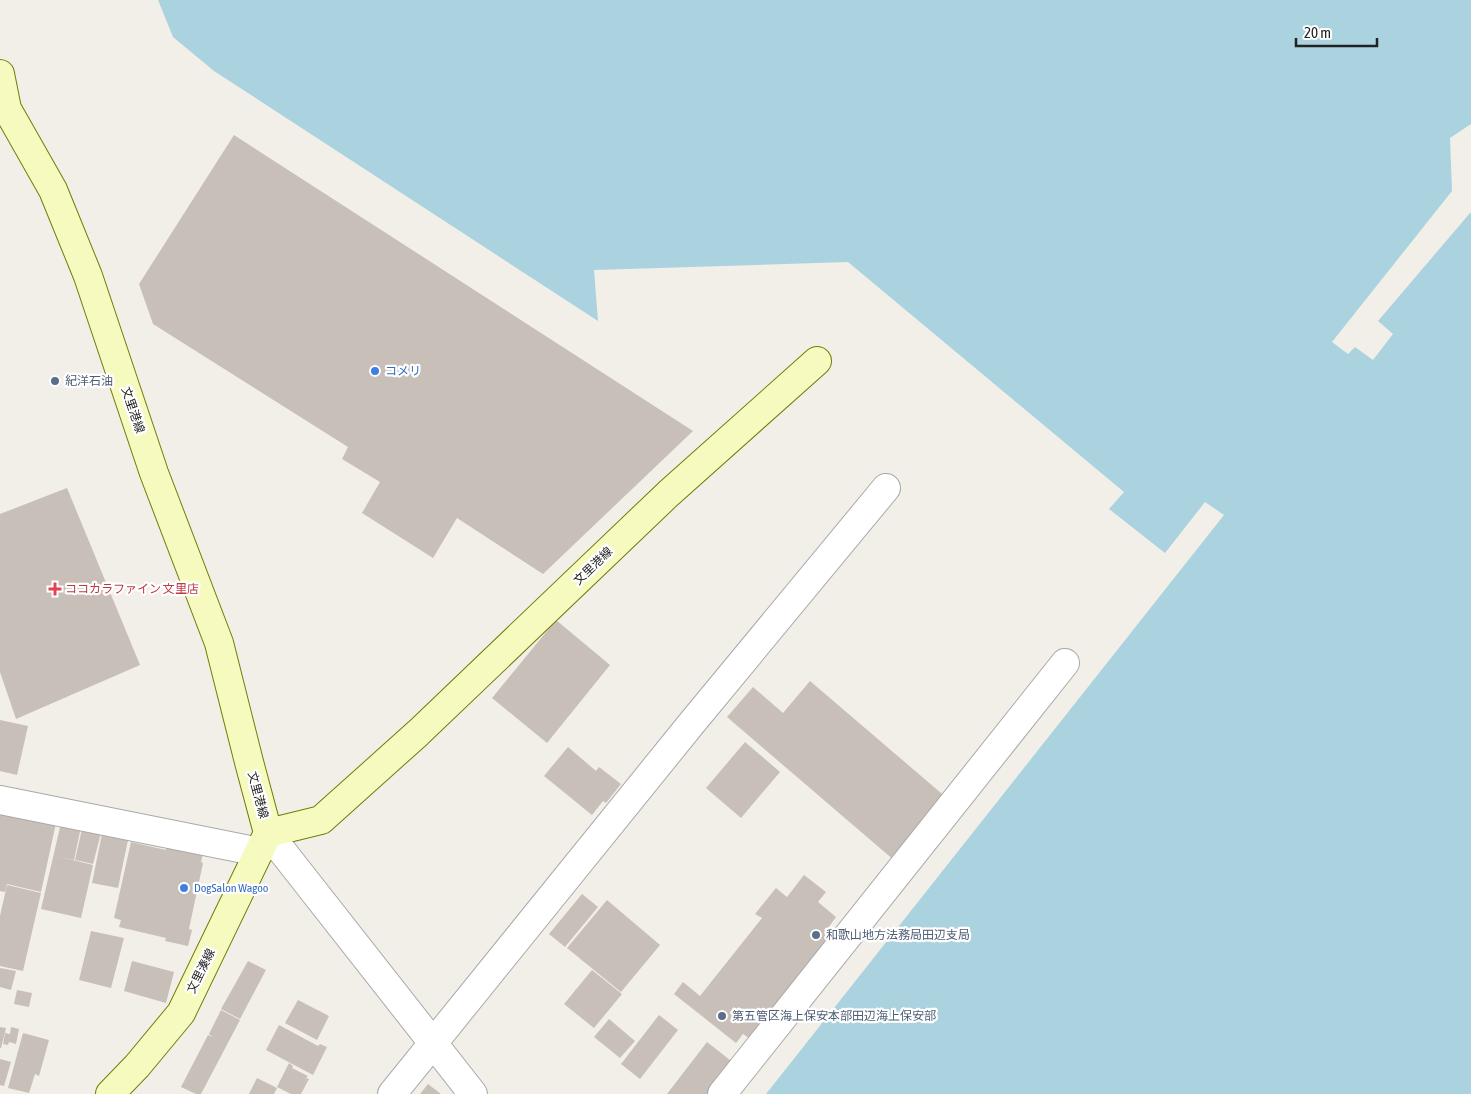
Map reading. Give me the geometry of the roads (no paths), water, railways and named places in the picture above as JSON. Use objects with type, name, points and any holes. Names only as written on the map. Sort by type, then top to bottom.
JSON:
[{"type":"main road","name":"文里港線","points":[[0,74],[4,117],[54,190],[88,276],[154,473],[219,643],[249,762],[264,842],[321,820],[418,733],[668,494],[817,361]]},
{"type":"main road","name":"文里湊線","points":[[110,1094],[137,1066],[181,1013],[264,842]]},
{"type":"street","points":[[392,1094],[691,724],[886,488]]},
{"type":"street","points":[[722,1094],[1065,663]]},
{"type":"street","points":[[0,800],[264,842],[433,1042],[473,1094]]},
{"type":"water","points":[[158,0],[1471,0],[1471,124],[1450,138],[1452,191],[1332,342],[1348,354],[1355,347],[1373,360],[1393,334],[1378,321],[1471,213],[1471,1094],[766,1094],[1224,515],[1205,502],[1165,553],[1109,509],[1124,492],[848,262],[594,270],[598,321],[214,71],[173,37]]},
{"type":"place","name":"コメリ","points":[[375,371]]},
{"type":"place","name":"紀洋石油","points":[[55,381]]},
{"type":"place","name":"ココカラファイン 文里店","points":[[55,589]]},
{"type":"place","name":"DogSalon Wagoo","points":[[184,888]]},
{"type":"place","name":"和歌山地方法務局田辺支局","points":[[816,935]]},
{"type":"place","name":"第五管区海上保安本部田辺海上保安部","points":[[722,1016]]}]
